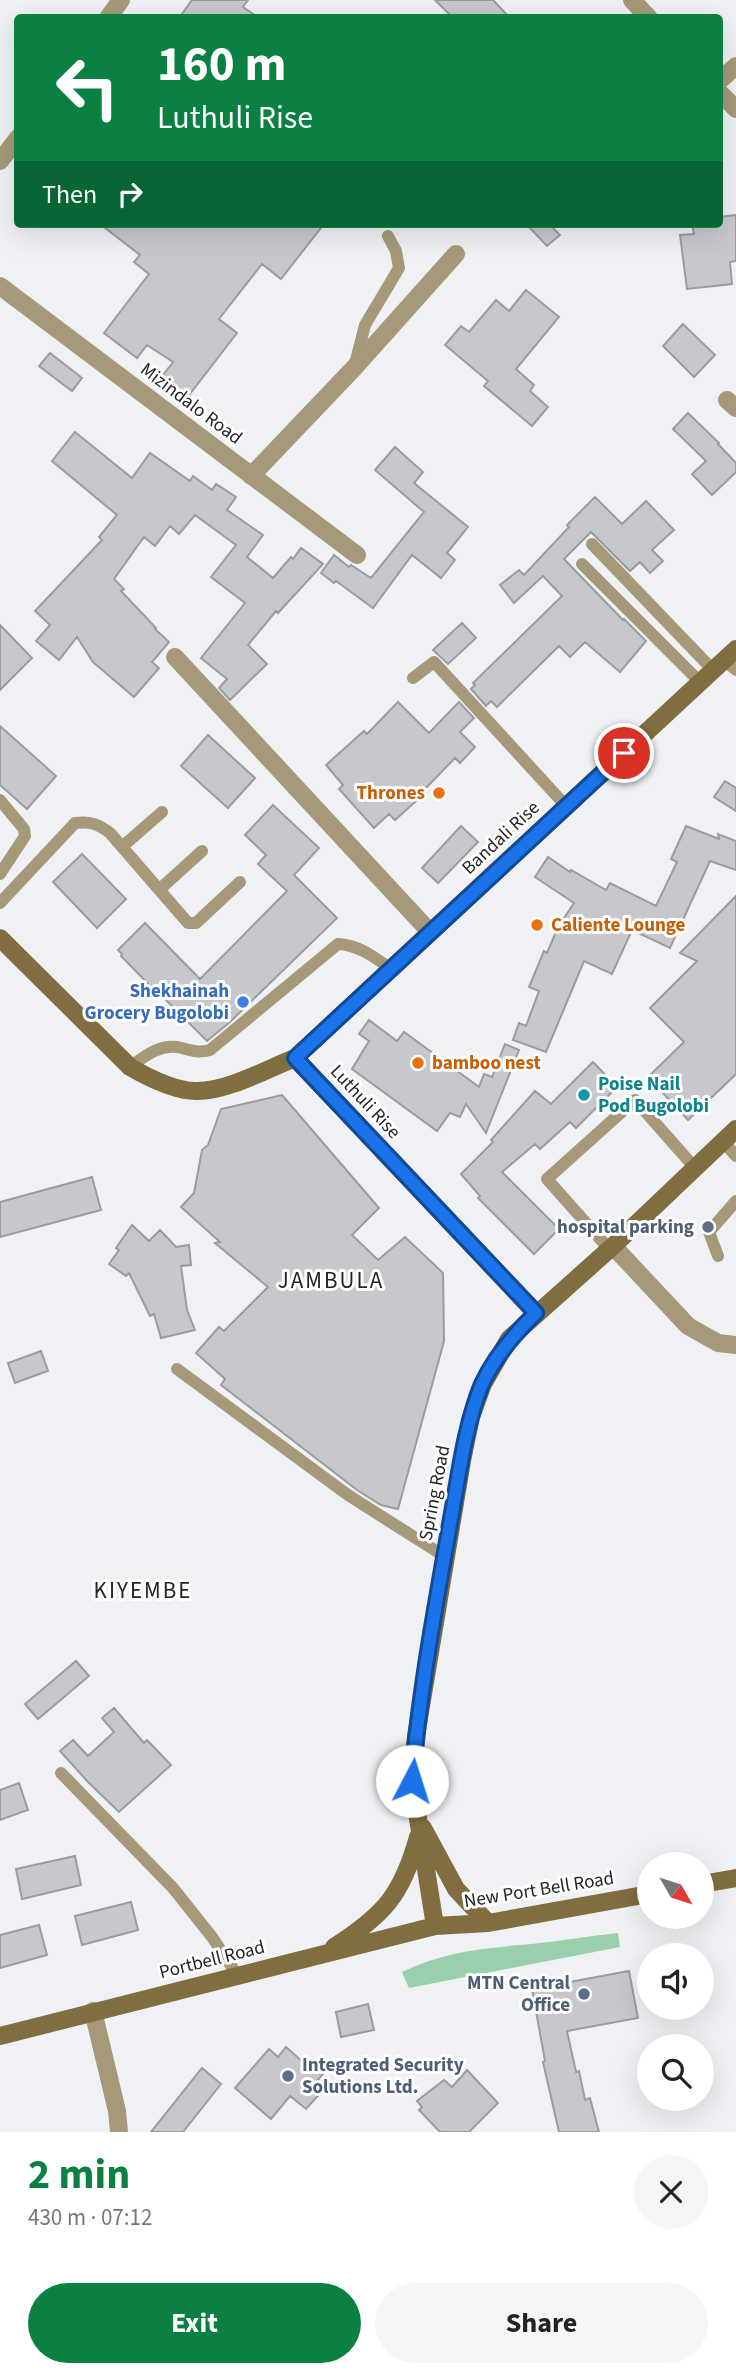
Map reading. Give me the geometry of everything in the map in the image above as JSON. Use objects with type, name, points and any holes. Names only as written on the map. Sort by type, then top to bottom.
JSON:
[{"type":"main road","name":"Bandali Rise","points":[[295,1058],[566,806],[722,666]]},
{"type":"main road","points":[[0,938],[130,1067],[146,1077],[197,1091],[226,1086],[295,1058]]},
{"type":"main road","name":"Luthuli Rise","points":[[295,1058],[536,1313]]},
{"type":"main road","name":"Spring Road","points":[[435,1926],[412,1781],[416,1736],[444,1556],[471,1417],[482,1384],[509,1339],[729,1135]]},
{"type":"main road","points":[[418,1825],[456,1889],[488,1923]]},
{"type":"main road","points":[[323,1954],[365,1927],[383,1911],[403,1881],[418,1825]]},
{"type":"main road","points":[[714,1882],[736,1878]]},
{"type":"main road","name":"New Port Bell Road","points":[[435,1926],[488,1923],[637,1896]]},
{"type":"main road","name":"Portbell Road","points":[[0,2036],[435,1926]]},
{"type":"street","points":[[632,0],[645,14]]},
{"type":"street","points":[[723,96],[736,109]]},
{"type":"street","points":[[0,161],[14,143]]},
{"type":"street","points":[[251,476],[457,254]]},
{"type":"street","name":"Mizindalo Road","points":[[0,286],[357,555]]},
{"type":"street","points":[[175,657],[430,932]]},
{"type":"street","points":[[611,1247],[688,1326],[718,1343],[736,1345]]},
{"type":"street","points":[[93,2011],[117,2111],[119,2132]]},
{"type":"lane","points":[[354,368],[365,325],[399,268],[396,251],[388,236]]},
{"type":"lane","points":[[592,544],[722,666]]},
{"type":"lane","points":[[582,564],[722,666]]},
{"type":"lane","points":[[413,678],[434,662],[566,806]]},
{"type":"lane","points":[[0,874],[25,836],[24,829],[1,803]]},
{"type":"lane","points":[[123,846],[162,812]]},
{"type":"lane","points":[[0,902],[75,824],[89,821],[98,824],[123,846],[188,923],[196,923],[240,882]]},
{"type":"lane","points":[[160,889],[202,850]]},
{"type":"lane","points":[[130,1067],[162,1047],[179,1047],[197,1053],[210,1050],[338,944],[368,952],[391,969]]},
{"type":"lane","points":[[611,1247],[547,1179],[635,1100],[695,1168]]},
{"type":"lane","points":[[729,1135],[736,1156]]},
{"type":"lane","points":[[718,1256],[709,1232],[736,1200]]},
{"type":"lane","points":[[177,1369],[348,1495],[444,1556]]},
{"type":"lane","points":[[61,1773],[173,1888],[212,1937],[238,1976]]},
{"type":"green space","points":[[618,1933],[620,1947],[409,1988],[402,1972],[434,1959],[482,1949]]},
{"type":"building","points":[[192,0],[248,0],[243,7],[253,14],[182,14]]},
{"type":"building","points":[[435,0],[493,0],[506,14],[449,14]]},
{"type":"building","points":[[736,215],[736,261],[730,262],[732,284],[687,289],[680,235],[694,234],[693,228],[723,228],[723,217]]},
{"type":"building","points":[[105,228],[321,228],[281,279],[262,264],[219,319],[237,333],[186,399],[160,379],[173,362],[147,345],[137,358],[104,333],[149,274],[134,262],[140,255]]},
{"type":"building","points":[[530,228],[553,228],[560,235],[547,246]]},
{"type":"building","points":[[526,290],[559,317],[516,369],[534,385],[530,391],[548,407],[532,426],[484,386],[488,381],[445,345],[461,326],[469,332],[496,300],[509,311]]},
{"type":"building","points":[[683,324],[715,355],[694,377],[663,346]]},
{"type":"building","points":[[50,353],[82,378],[72,391],[39,366]]},
{"type":"building","points":[[688,413],[736,463],[736,472],[712,495],[692,474],[706,461],[673,429]]},
{"type":"building","points":[[75,432],[132,478],[150,453],[190,481],[193,476],[212,490],[216,484],[236,497],[227,510],[263,535],[247,557],[273,578],[301,548],[323,564],[278,613],[276,611],[248,645],[267,664],[230,700],[219,688],[227,679],[201,658],[245,603],[211,577],[236,545],[195,515],[179,534],[170,526],[155,546],[144,537],[114,579],[124,589],[121,591],[169,642],[152,662],[159,668],[134,697],[93,662],[77,637],[59,660],[36,641],[50,625],[35,611],[102,540],[99,537],[117,515],[52,461]]},
{"type":"building","points":[[395,447],[423,472],[414,483],[468,527],[447,553],[455,560],[441,578],[412,555],[373,608],[321,573],[334,555],[349,567],[351,565],[371,578],[424,512],[375,470]]},
{"type":"building","points":[[595,497],[622,524],[646,501],[674,530],[652,550],[663,561],[650,573],[640,562],[630,571],[591,532],[564,559],[646,641],[620,672],[585,642],[570,657],[559,646],[497,707],[491,701],[486,706],[471,689],[475,685],[473,683],[562,596],[543,576],[514,603],[500,585],[519,570],[524,575]]},
{"type":"building","points":[[462,623],[476,638],[448,664],[433,650]]},
{"type":"building","points":[[0,625],[32,658],[0,690]]},
{"type":"building","points":[[398,702],[429,733],[459,702],[474,718],[460,732],[475,747],[460,763],[455,758],[424,790],[426,792],[395,820],[389,814],[374,828],[339,789],[343,785],[326,765],[364,731],[367,734]]},
{"type":"building","points":[[0,726],[56,776],[27,809],[0,785]]},
{"type":"building","points":[[208,735],[255,778],[228,808],[181,766]]},
{"type":"building","points":[[725,781],[736,788],[736,811],[714,797]]},
{"type":"building","points":[[273,805],[319,848],[294,875],[337,918],[207,1041],[161,997],[118,950],[145,923],[200,979],[287,891],[258,864],[266,855],[245,835]]},
{"type":"building","points":[[461,826],[478,842],[438,883],[422,868]]},
{"type":"building","points":[[686,826],[719,839],[718,834],[736,841],[736,870],[710,861],[670,948],[632,930],[612,974],[584,961],[546,1052],[513,1040],[519,1023],[526,1026],[539,991],[529,987],[544,951],[547,953],[558,927],[574,903],[535,877],[548,857],[570,872],[571,870],[606,890],[610,883],[656,906],[677,862],[671,859]]},
{"type":"building","points":[[82,854],[126,899],[97,928],[53,882]]},
{"type":"building","points":[[736,896],[736,1074],[688,1120],[648,1077],[684,1042],[650,1008],[697,961],[680,953]]},
{"type":"building","points":[[369,1020],[397,1041],[404,1032],[479,1087],[484,1074],[492,1077],[505,1044],[519,1050],[486,1133],[466,1104],[460,1117],[450,1113],[437,1131],[352,1069],[369,1041],[359,1034]]},
{"type":"building","points":[[593,1062],[617,1087],[576,1128],[570,1122],[540,1149],[535,1144],[502,1172],[559,1229],[534,1254],[478,1198],[480,1196],[461,1174],[493,1142],[491,1140],[535,1091],[551,1104]]},
{"type":"building","points":[[282,1095],[379,1208],[352,1235],[378,1260],[405,1237],[443,1273],[444,1341],[398,1509],[381,1505],[357,1490],[221,1385],[225,1379],[196,1353],[219,1327],[224,1331],[268,1287],[215,1243],[220,1242],[181,1207],[194,1193],[202,1150],[208,1145],[221,1109]]},
{"type":"building","points":[[92,1177],[101,1210],[0,1237],[0,1202]]},
{"type":"building","points":[[132,1225],[149,1241],[160,1230],[176,1247],[189,1245],[191,1265],[181,1266],[187,1310],[195,1330],[161,1338],[154,1314],[150,1316],[129,1273],[126,1276],[109,1264]]},
{"type":"building","points":[[41,1351],[48,1371],[15,1383],[8,1363]]},
{"type":"building","points":[[76,1661],[89,1676],[38,1719],[25,1704]]},
{"type":"building","points":[[114,1708],[144,1743],[147,1740],[171,1765],[119,1812],[60,1751],[73,1740],[88,1756],[114,1732],[102,1718]]},
{"type":"building","points":[[19,1783],[28,1810],[0,1820],[0,1790]]},
{"type":"building","points":[[75,1856],[81,1885],[22,1899],[16,1869]]},
{"type":"building","points":[[131,1902],[138,1930],[82,1945],[75,1916]]},
{"type":"building","points":[[39,1925],[47,1955],[0,1968],[0,1935]]},
{"type":"building","points":[[629,1971],[637,2018],[567,2031],[576,2072],[579,2071],[585,2100],[590,2098],[599,2132],[559,2132],[543,2062],[545,2061],[532,1989]]},
{"type":"building","points":[[368,2004],[374,2030],[341,2037],[336,2012]]},
{"type":"building","points":[[286,2047],[304,2063],[307,2060],[323,2074],[317,2081],[325,2088],[306,2109],[290,2096],[271,2119],[235,2088],[269,2049],[278,2057]]},
{"type":"building","points":[[202,2068],[221,2084],[183,2132],[151,2132]]},
{"type":"building","points":[[467,2070],[498,2103],[469,2132],[440,2132],[419,2110],[422,2107],[417,2101],[444,2080],[452,2087]]},
{"type":"place","name":"Thrones","points":[[439,793]]},
{"type":"place","name":"Caliente Lounge","points":[[537,925]]},
{"type":"place","name":"Shekhainah Grocery Bugolobi","points":[[243,1002]]},
{"type":"place","name":"bamboo nest","points":[[418,1063]]},
{"type":"place","name":"Poise Nail Pod Bugolobi","points":[[584,1095]]},
{"type":"place","name":"hospital parking","points":[[708,1227]]},
{"type":"place","name":"MTN Central Office","points":[[584,1994]]},
{"type":"place","name":"Integrated Security Solutions Ltd.","points":[[288,2076]]},
{"type":"district","name":"JAMBULA","points":[[331,1280]]},
{"type":"district","name":"KIYEMBE","points":[[143,1590]]},
{"type":"route","points":[[412,1781],[416,1736],[444,1556],[471,1417],[482,1384],[495,1361],[509,1339],[536,1313],[295,1058],[624,753]]}]
